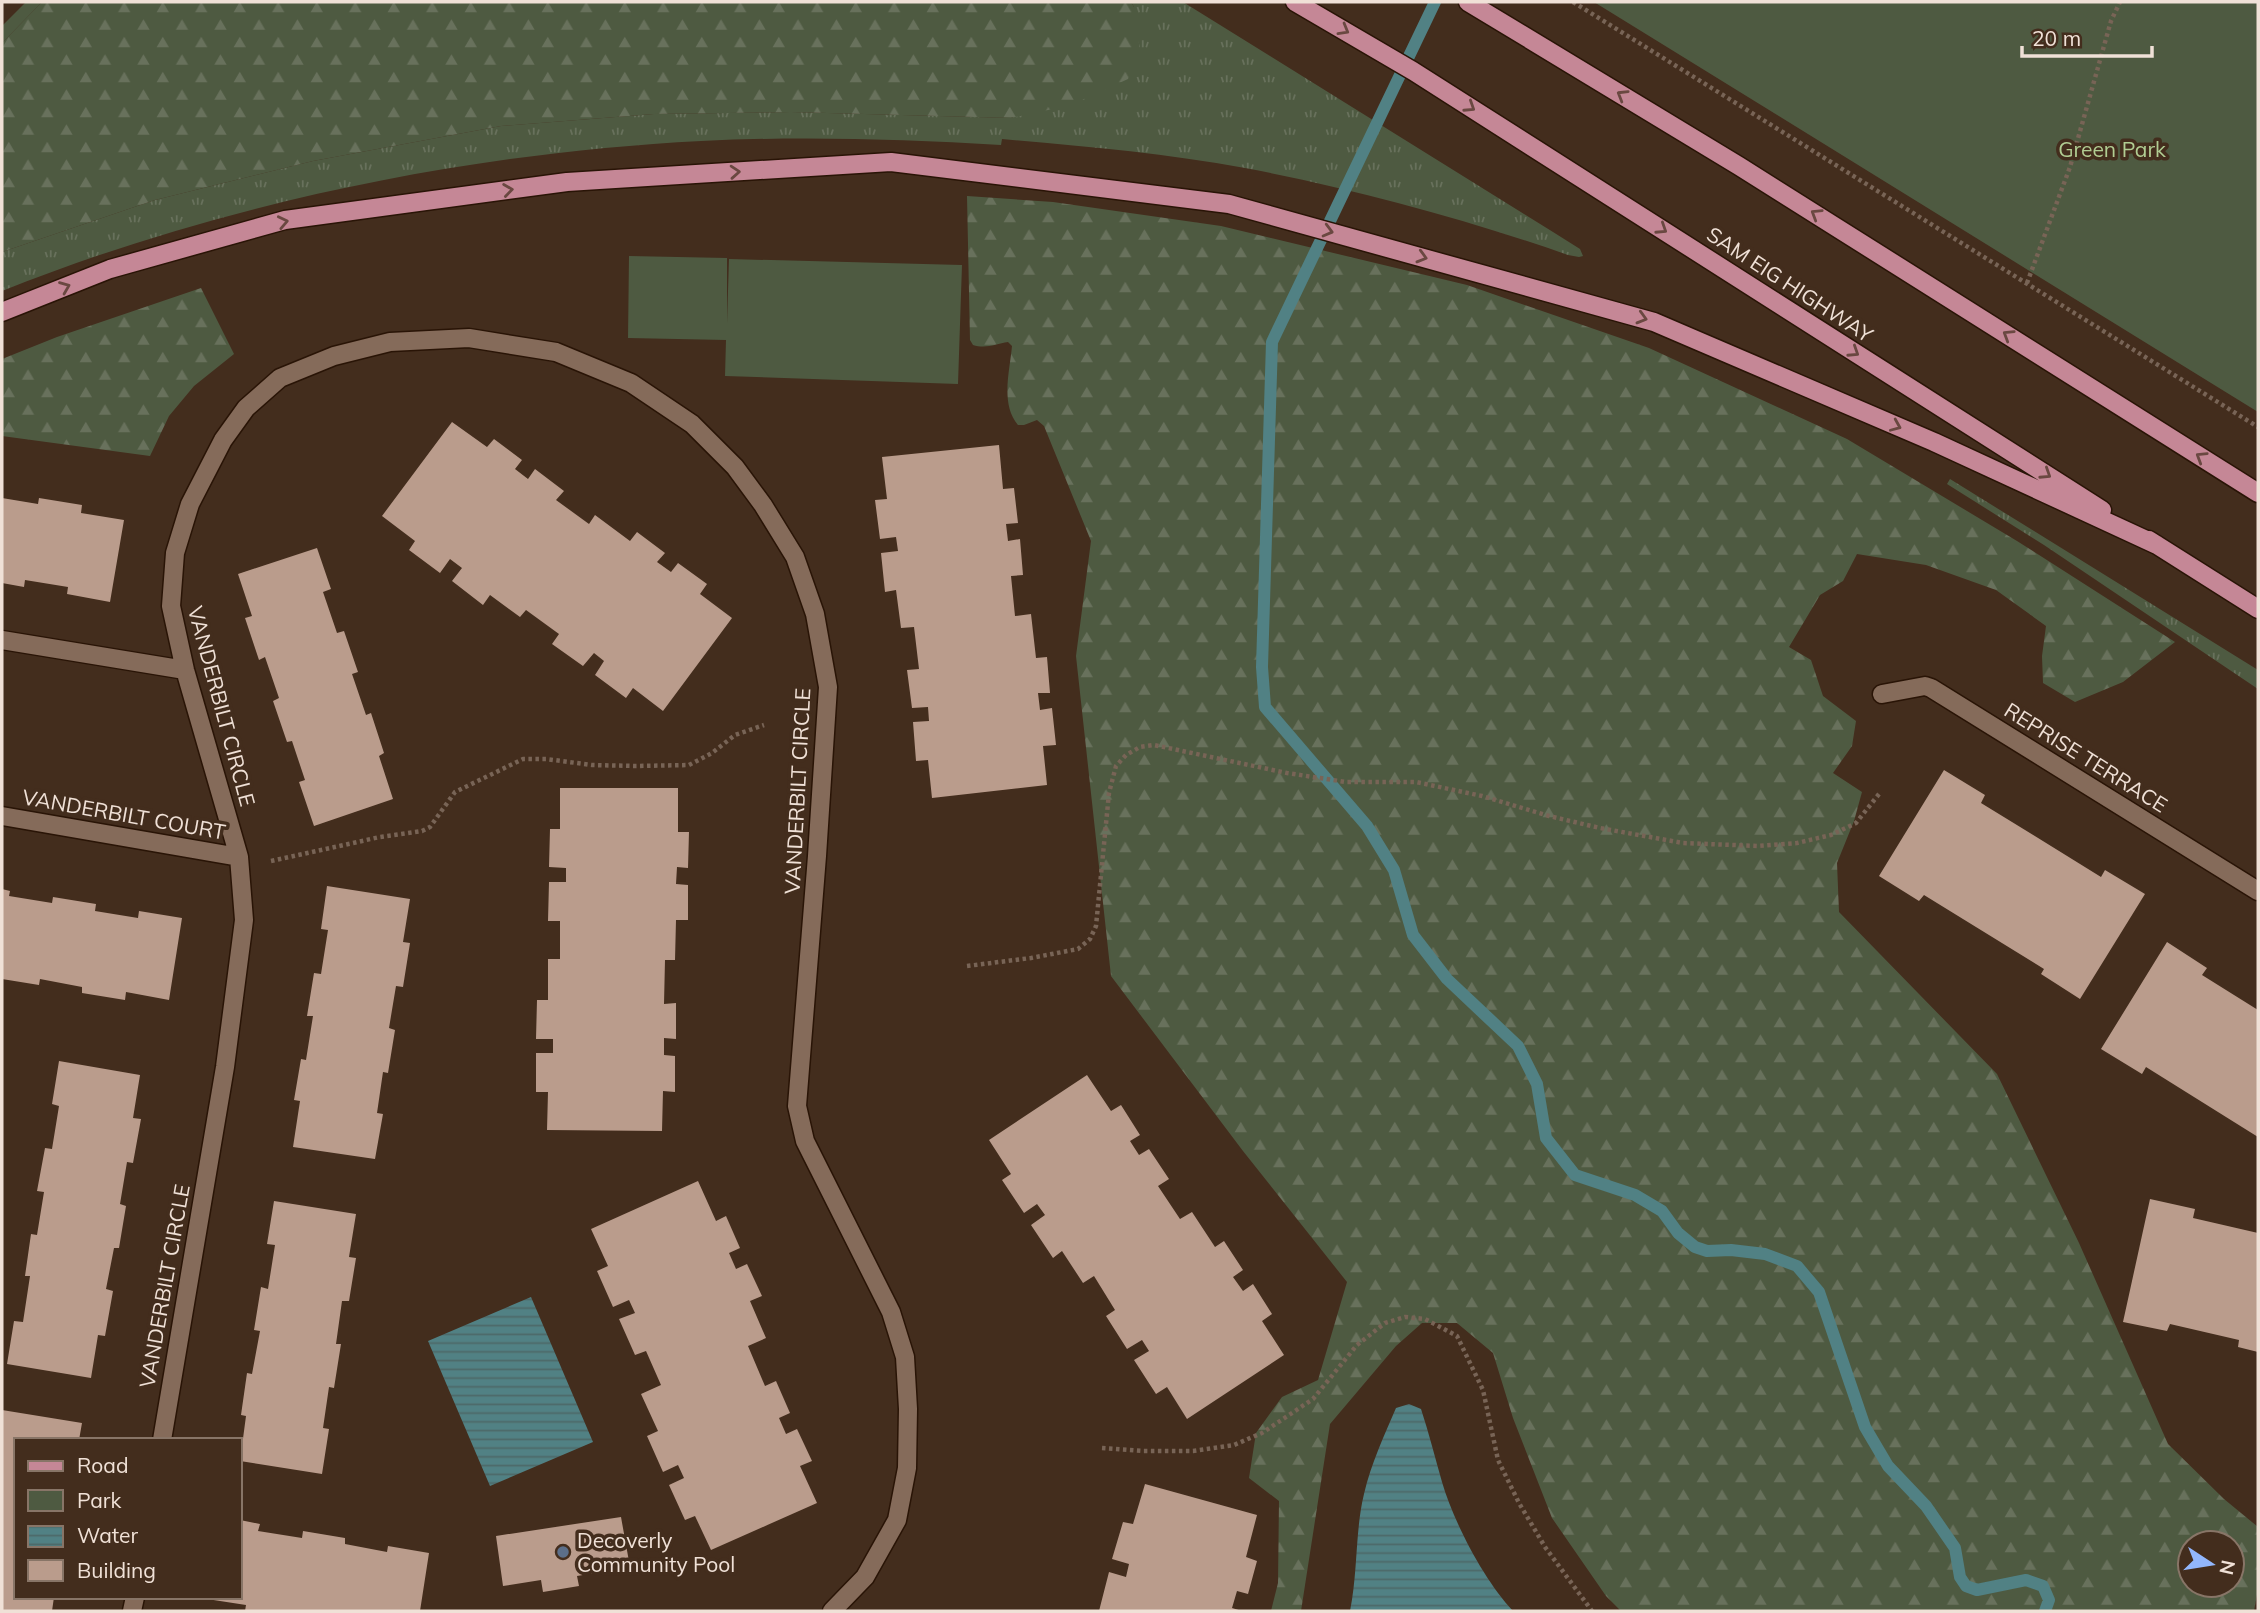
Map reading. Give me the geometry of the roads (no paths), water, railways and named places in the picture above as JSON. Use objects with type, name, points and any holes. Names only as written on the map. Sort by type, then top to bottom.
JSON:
[{"type":"main road","name":"SAM EIG HIGHWAY","points":[[1295,2],[1394,58],[2258,609]]},
{"type":"main road","points":[[1472,4],[1739,166],[2258,493]]},
{"type":"main road","points":[[2,312],[110,269],[285,220],[567,183],[891,162],[1229,204],[1654,322],[1934,442],[2157,545]]},
{"type":"street","name":"VANDERBILT CIRCLE","points":[[162,1438],[237,984],[244,920],[240,862],[185,670],[171,606],[174,553],[190,504],[223,440],[246,408],[280,378],[334,356],[390,342],[469,338],[556,352],[631,383],[692,424],[735,467],[763,505],[795,557],[815,614],[828,687],[797,1106],[805,1141],[891,1312],[905,1357],[908,1409],[907,1468],[897,1520],[865,1577],[832,1611]]},
{"type":"street","points":[[2,640],[185,670]]},
{"type":"street","name":"REPRISE TERRACE","points":[[1882,694],[1931,688],[2258,891]]},
{"type":"street","name":"VANDERBILT COURT","points":[[2,816],[240,862]]},
{"type":"water","points":[[531,1297],[593,1442],[490,1486],[428,1341]]},
{"type":"water","points":[[1409,1404],[1421,1409],[1447,1498],[1462,1533],[1491,1584],[1513,1611],[1350,1611],[1359,1522],[1367,1483],[1396,1408]]},
{"type":"waterway","points":[[1435,2],[1272,342],[1262,667],[1265,707],[1367,826],[1394,870],[1413,935],[1447,979],[1518,1046],[1537,1084],[1546,1138],[1575,1175],[1635,1195],[1662,1211],[1678,1233],[1695,1247],[1707,1251],[1731,1250],[1765,1254],[1797,1266],[1819,1292],[1865,1427],[1888,1466],[1926,1506],[1955,1548],[1960,1577],[1966,1586],[1977,1590],[2026,1580],[2043,1586],[2049,1600],[2045,1611]]},
{"type":"place","name":"Decoverly Community Pool","points":[[563,1552]]},
{"type":"park label","name":"Green Park","points":[[2112,149]]}]
